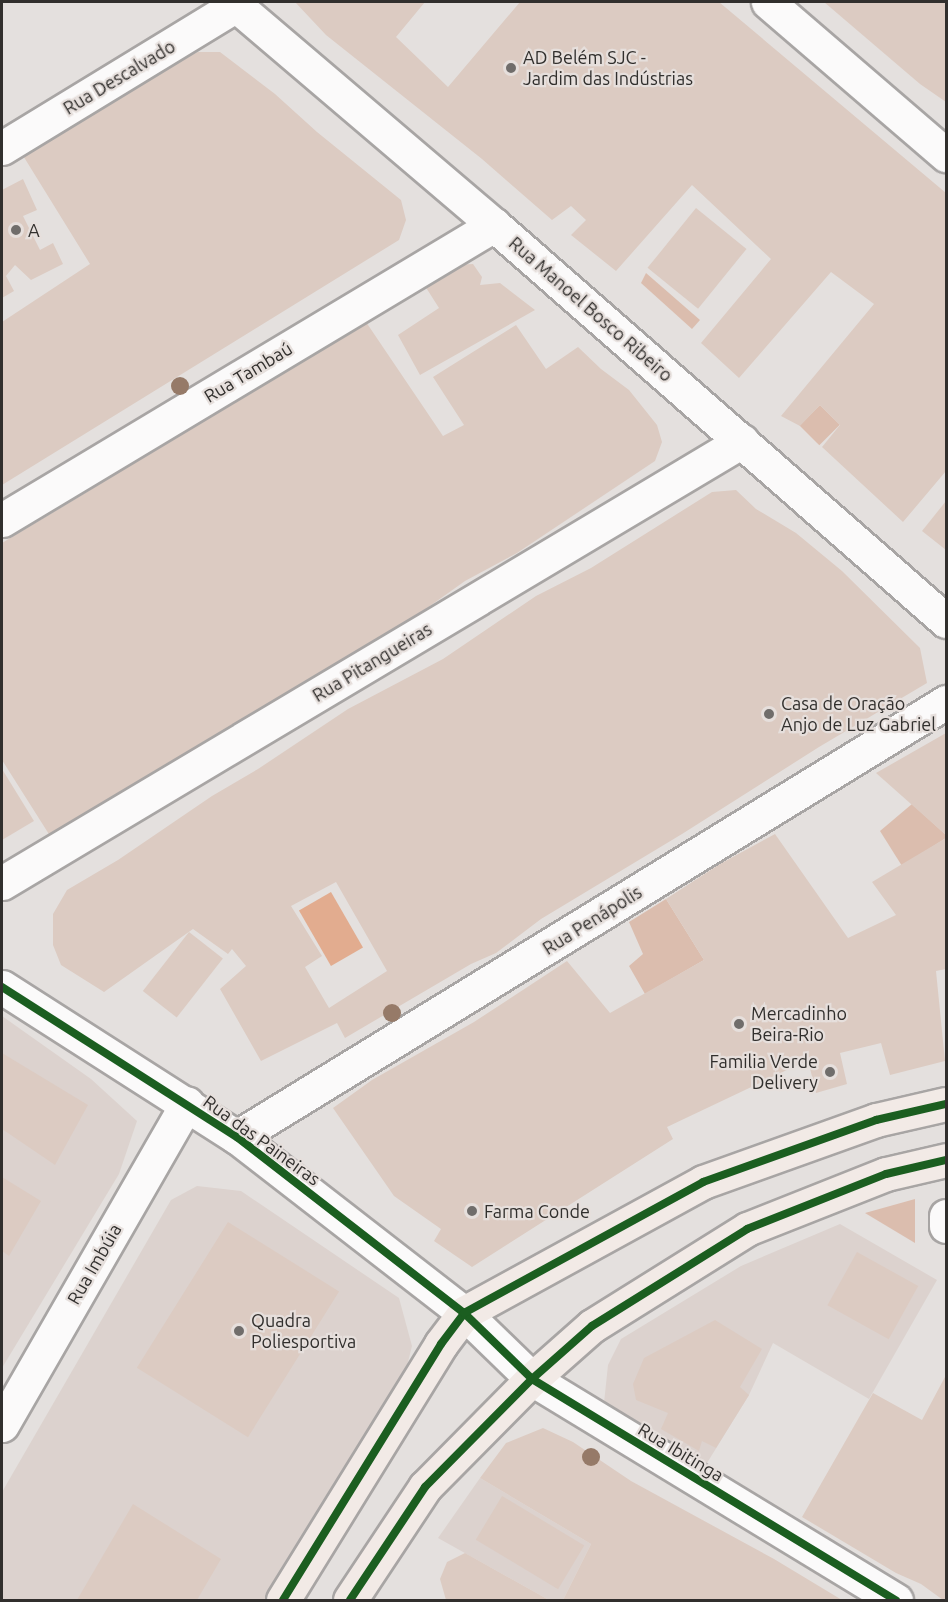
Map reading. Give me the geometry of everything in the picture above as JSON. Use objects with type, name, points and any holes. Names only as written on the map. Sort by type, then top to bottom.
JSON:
[{"type":"main road","points":[[283,1600],[441,1344],[464,1313],[703,1182],[876,1120],[946,1104]]},
{"type":"main road","points":[[351,1600],[425,1487],[532,1379],[592,1326],[747,1229],[886,1174],[946,1160]]},
{"type":"street","points":[[768,2],[946,155]]},
{"type":"street","name":"Rua Descalvado","points":[[2,148],[234,3]]},
{"type":"street","name":"Rua Manoel Bosco Ribeiro","points":[[234,3],[494,225],[946,621]]},
{"type":"street","name":"Rua Tambaú","points":[[2,520],[494,225]]},
{"type":"street","name":"Rua Pitangueiras","points":[[2,883],[742,441]]},
{"type":"street","name":"Rua Penápolis","points":[[237,1137],[946,702]]},
{"type":"street","name":"Rua das Paineiras","points":[[2,987],[237,1137],[464,1313]]},
{"type":"street","name":"Rua Imbúia","points":[[2,1425],[187,1103]]},
{"type":"street","points":[[946,1216],[946,1226]]},
{"type":"street","name":"Rua Ibitinga","points":[[464,1313],[532,1379],[896,1600]]},
{"type":"shaded area","points":[[646,273],[700,320],[692,329],[641,283]]},
{"type":"shaded area","points":[[820,405],[840,425],[819,445],[799,426]]},
{"type":"shaded area","points":[[912,804],[946,835],[946,838],[902,866],[880,831]]},
{"type":"shaded area","points":[[331,892],[363,947],[331,966],[299,910]]},
{"type":"shaded area","points":[[666,899],[704,960],[645,994],[629,966],[643,954],[629,922]]},
{"type":"shaded area","points":[[2,1016],[91,1079],[137,1121],[119,1174],[2,1368]]},
{"type":"shaded area","points":[[197,1186],[241,1191],[399,1298],[412,1346],[404,1378],[266,1600],[2,1600],[2,1492],[171,1200]]},
{"type":"shaded area","points":[[915,1199],[915,1243],[865,1213]]},
{"type":"shaded area","points":[[840,1224],[937,1280],[869,1399],[773,1343],[749,1395],[707,1463],[653,1441],[604,1403],[608,1365],[621,1339],[741,1266]]},
{"type":"shaded area","points":[[480,1478],[591,1544],[563,1600],[549,1600],[438,1538]]},
{"type":"building","points":[[295,2],[425,2],[396,37],[448,87],[520,2],[719,2],[946,193],[946,471],[903,522],[822,447],[840,425],[820,405],[800,426],[781,416],[874,304],[831,272],[739,378],[701,343],[771,259],[692,185],[616,271],[571,235],[586,220],[571,206],[552,220],[482,159],[326,35]]},
{"type":"building","points":[[824,2],[946,2],[946,102],[920,84]]},
{"type":"building","points":[[198,52],[220,52],[275,94],[317,132],[401,200],[406,220],[399,240],[2,485],[2,322],[90,264],[22,154],[166,67]]},
{"type":"building","name":"A","points":[[23,179],[37,210],[23,216],[40,250],[53,243],[63,264],[31,280],[15,265],[6,276],[14,291],[2,298],[2,190]]},
{"type":"building","points":[[696,208],[747,249],[698,309],[648,268]]},
{"type":"building","points":[[473,264],[482,277],[480,285],[500,283],[535,310],[420,375],[398,335],[439,308],[425,286],[456,265]]},
{"type":"building","points":[[366,322],[443,436],[464,425],[433,377],[516,325],[546,369],[578,347],[601,369],[629,390],[657,425],[662,442],[655,461],[517,553],[465,581],[420,613],[188,753],[52,839],[2,760],[2,543],[87,492],[154,446],[252,392],[297,361],[323,349]]},
{"type":"building","points":[[736,490],[756,509],[796,533],[842,571],[920,648],[927,683],[541,919],[496,953],[471,964],[345,1038],[337,1023],[261,1061],[220,989],[246,966],[232,949],[228,954],[193,929],[104,992],[61,965],[53,945],[53,914],[67,890],[118,860],[212,796],[258,769],[348,709],[443,659],[536,596],[591,568],[712,492]],"holes":[[[336,882],[387,971],[329,1008],[305,967],[322,956],[291,906]]]},
{"type":"building","points":[[946,501],[946,550],[922,531]]},
{"type":"building","points":[[946,733],[946,835],[876,773]]},
{"type":"building","points":[[2,769],[34,821],[2,840]]},
{"type":"building","points":[[775,834],[848,938],[896,915],[872,882],[946,838],[946,969],[936,971],[945,1061],[890,1075],[881,1043],[840,1053],[847,1084],[816,1093],[808,1060],[667,1127],[673,1139],[472,1267],[434,1241],[441,1229],[394,1196],[333,1108],[372,1080],[474,1022],[567,961],[610,1013],[704,960],[666,899],[720,864]]},
{"type":"building","points":[[189,932],[223,958],[177,1018],[143,991]]},
{"type":"building","points":[[2,1053],[88,1105],[55,1165],[2,1129]]},
{"type":"building","points":[[2,1177],[41,1201],[9,1256],[2,1251]]},
{"type":"building","name":"Quadra Poliesportiva","points":[[228,1222],[339,1291],[248,1437],[137,1368]]},
{"type":"building","points":[[857,1252],[918,1286],[889,1339],[827,1305]]},
{"type":"building","points":[[715,1320],[762,1349],[740,1387],[749,1395],[716,1448],[702,1441],[699,1451],[661,1429],[668,1413],[636,1400],[633,1384],[644,1358]]},
{"type":"building","points":[[946,1375],[946,1600],[943,1600],[921,1584],[896,1573],[802,1517],[873,1393],[922,1420]]},
{"type":"building","points":[[543,1428],[573,1442],[631,1481],[774,1559],[842,1600],[563,1600],[591,1544],[480,1478],[506,1443]]},
{"type":"building","points":[[502,1496],[584,1545],[558,1589],[476,1540]]},
{"type":"building","points":[[133,1504],[221,1559],[197,1600],[77,1600]]},
{"type":"building","points":[[465,1553],[549,1600],[446,1600],[440,1579],[447,1562]]},
{"type":"cycle path","points":[[2,987],[237,1137],[464,1313],[532,1379],[896,1600]]},
{"type":"cycle path","points":[[283,1600],[441,1344],[464,1313],[703,1182],[876,1120],[946,1104]]},
{"type":"cycle path","points":[[350,1600],[425,1487],[532,1379],[592,1326],[747,1229],[886,1174],[946,1160]]},
{"type":"place","name":"AD Belém SJC - Jardim das Indústrias","points":[[511,68]]},
{"type":"place","name":"A","points":[[16,230]]},
{"type":"place","name":"Casa de Oração Anjo de Luz Gabriel","points":[[769,714]]},
{"type":"place","name":"Mercadinho Beira-Rio","points":[[739,1024]]},
{"type":"place","name":"Familia Verde Delivery","points":[[830,1072]]},
{"type":"place","name":"Farma Conde","points":[[472,1211]]},
{"type":"place","name":"Quadra Poliesportiva","points":[[239,1331]]}]
